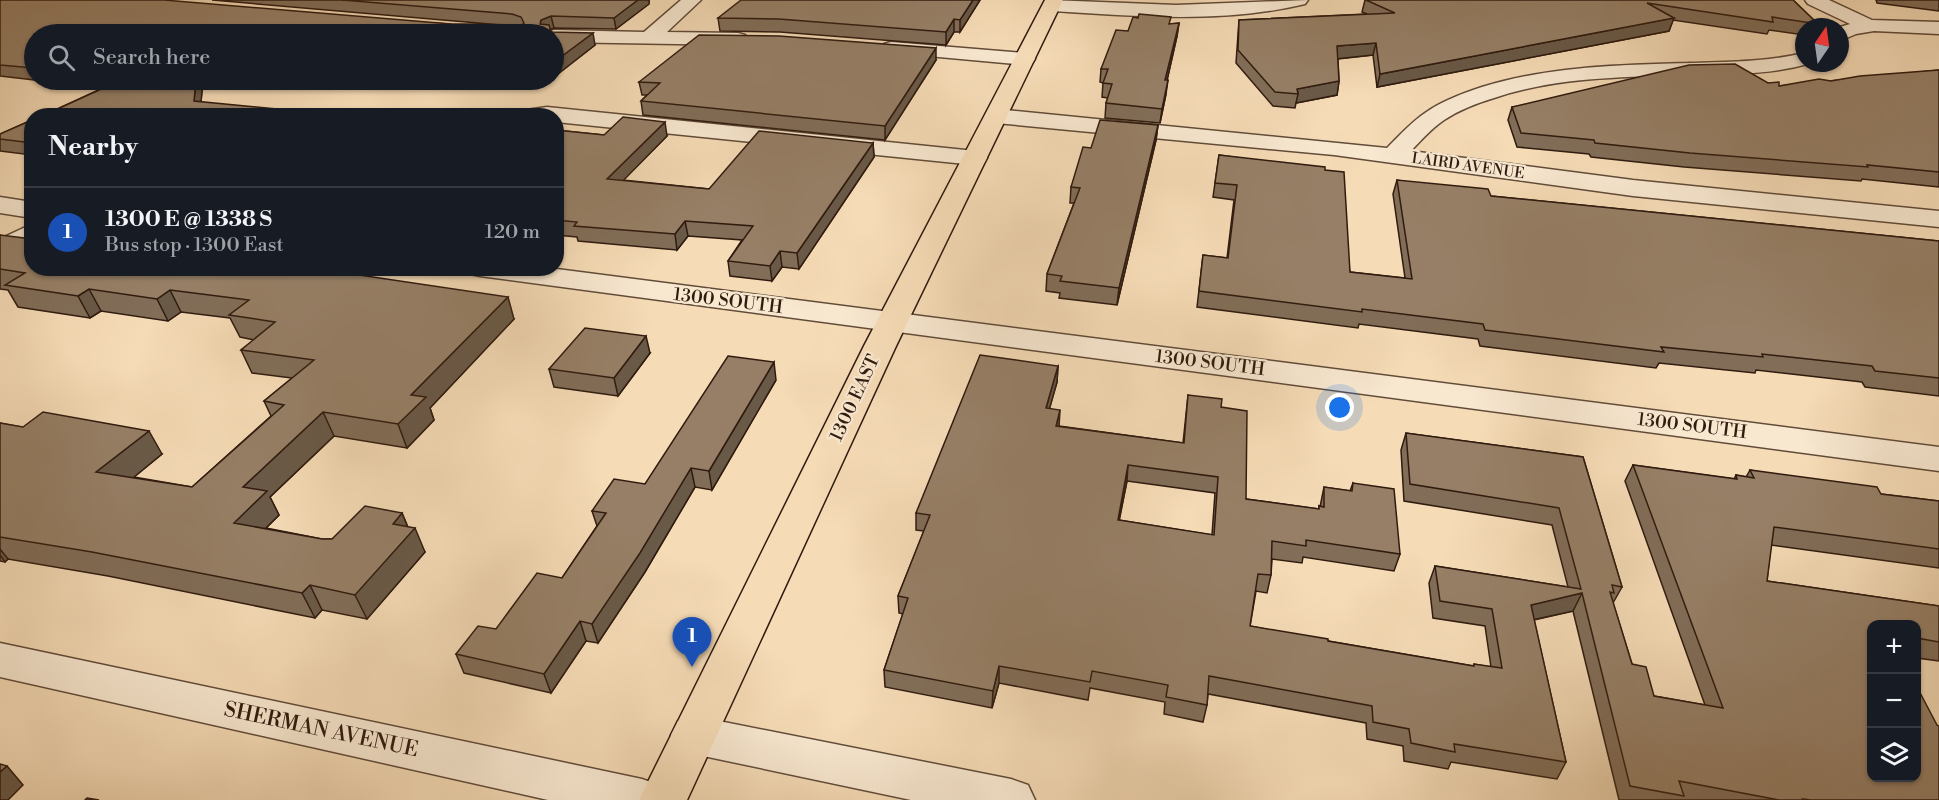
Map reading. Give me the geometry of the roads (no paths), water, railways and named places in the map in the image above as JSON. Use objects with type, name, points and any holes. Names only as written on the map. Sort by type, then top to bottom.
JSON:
[{"type":"main road","name":"1300 EAST","points":[[663,800],[892,322],[1053,2]]},
{"type":"street","points":[[648,38],[692,0]]},
{"type":"street","points":[[1053,2],[1192,12],[1252,8],[1299,0]]},
{"type":"street","points":[[1814,0],[1869,26]]},
{"type":"street","points":[[1849,31],[1869,26],[1939,28]]},
{"type":"street","points":[[564,36],[756,39]]},
{"type":"street","points":[[873,46],[1025,59]]},
{"type":"street","points":[[1394,155],[1423,124],[1440,112],[1489,93],[1518,85],[1619,72],[1753,68],[1795,60]]},
{"type":"street","points":[[564,116],[975,158]]},
{"type":"street","name":"LAIRD AVENUE","points":[[996,116],[1394,155],[1633,188],[1939,219]]},
{"type":"street","points":[[0,206],[24,209]]},
{"type":"street","points":[[0,250],[24,236]]},
{"type":"street","name":"1300 SOUTH","points":[[541,276],[1939,459]]},
{"type":"street","name":"SHERMAN AVENUE","points":[[0,660],[642,800]]},
{"type":"street","points":[[694,735],[1011,800]]},
{"type":"place","name":"1300 E @ 1338 S","points":[[692,667]]}]
